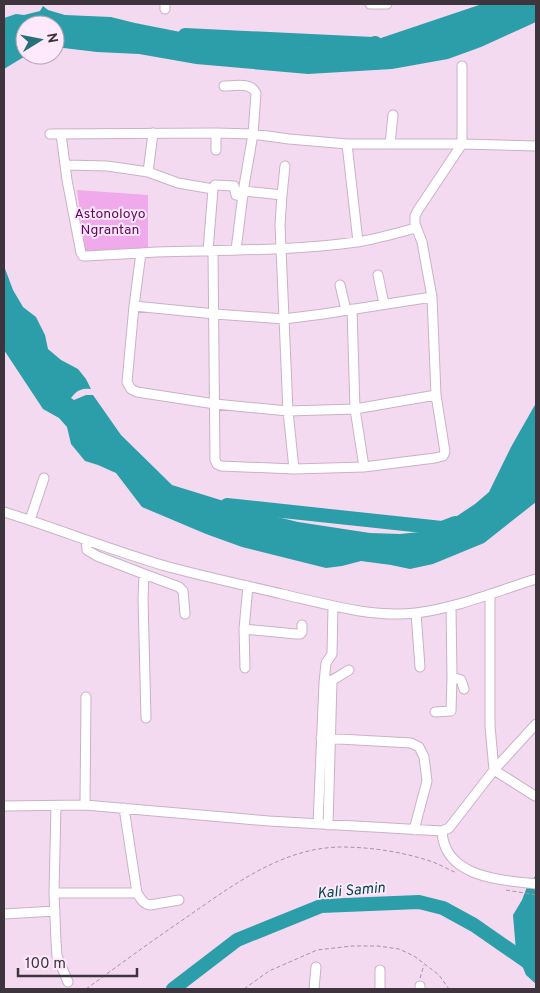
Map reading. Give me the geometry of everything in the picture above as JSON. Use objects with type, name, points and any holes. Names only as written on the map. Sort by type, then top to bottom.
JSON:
[{"type":"street","points":[[370,4],[387,4]]},
{"type":"street","points":[[282,195],[236,195],[234,186],[215,185],[213,189],[211,251],[214,314],[215,460],[217,464],[221,466],[294,469],[364,467],[444,456],[436,395],[432,297],[422,242],[415,224],[415,216],[462,144],[462,66]]},
{"type":"street","points":[[224,86],[251,87],[256,93],[253,134],[236,250]]},
{"type":"street","points":[[390,144],[393,115]]},
{"type":"street","points":[[148,172],[153,133]]},
{"type":"street","points":[[50,134],[216,133],[253,134],[347,144],[536,146]]},
{"type":"street","points":[[216,133],[216,150]]},
{"type":"street","points":[[61,134],[67,180],[83,256],[281,249],[358,242],[381,238],[416,228]]},
{"type":"street","points":[[347,144],[358,242]]},
{"type":"street","points":[[65,165],[107,166],[148,172],[178,183],[213,189]]},
{"type":"street","points":[[286,166],[280,216],[288,411],[294,469]]},
{"type":"street","points":[[141,254],[127,382],[131,389],[137,392],[215,404],[288,411],[355,409],[436,395]]},
{"type":"street","points":[[378,275],[384,304]]},
{"type":"street","points":[[340,285],[349,310],[355,409],[364,467]]},
{"type":"street","points":[[134,306],[284,319],[432,297]]},
{"type":"street","points":[[30,520],[44,478]]},
{"type":"street","points":[[4,512],[132,555],[223,581],[333,606],[382,613],[416,613],[451,606],[536,579]]},
{"type":"street","points":[[86,540],[86,547],[89,552],[179,587],[183,591],[185,614]]},
{"type":"street","points":[[127,567],[132,555]]},
{"type":"street","points":[[144,574],[146,718]]},
{"type":"street","points":[[245,668],[244,629],[248,586]]},
{"type":"street","points":[[490,594],[490,726],[494,770]]},
{"type":"street","points":[[318,824],[326,738],[328,682],[326,663],[332,654],[333,606]]},
{"type":"street","points":[[435,712],[449,712],[452,710],[451,606]]},
{"type":"street","points":[[416,613],[420,667]]},
{"type":"street","points":[[244,629],[300,634],[302,632],[302,625]]},
{"type":"street","points":[[328,682],[349,670]]},
{"type":"street","points":[[452,677],[461,680],[464,689]]},
{"type":"street","points":[[85,805],[86,697]]},
{"type":"street","points":[[4,806],[85,805],[328,825],[442,831],[448,828],[494,770],[536,724]]},
{"type":"street","points":[[326,738],[328,825]]},
{"type":"street","points":[[326,738],[411,743],[419,747],[424,757],[427,781],[414,830]]},
{"type":"street","points":[[494,770],[535,796]]},
{"type":"street","points":[[56,806],[54,893],[57,953],[68,982]]},
{"type":"street","points":[[124,808],[137,893],[142,901],[150,905],[179,900]]},
{"type":"street","points":[[442,831],[448,854],[472,871],[495,879],[536,884]]},
{"type":"street","points":[[54,893],[137,893]]},
{"type":"street","points":[[4,914],[55,911]]},
{"type":"street","points":[[314,989],[316,967]]},
{"type":"street","points":[[380,970],[380,989]]},
{"type":"path","points":[[86,989],[232,886],[285,857],[312,850],[339,847],[364,848],[419,858],[456,873]]},
{"type":"path","points":[[500,888],[536,895]]},
{"type":"path","points":[[244,989],[269,971],[317,950],[352,946],[378,946],[399,949],[425,964],[439,976],[449,989]]},
{"type":"path","points":[[420,988],[420,976],[425,964]]},
{"type":"green space","name":"Astonoloyo Ngrantan","points":[[77,190],[148,195],[148,248],[87,251],[85,249]]},
{"type":"water","points":[[482,4],[536,4],[536,22],[481,47],[448,59],[392,69],[308,74],[196,64],[139,54],[65,48],[65,15],[111,17],[231,42],[317,48],[347,46],[375,40]]},
{"type":"water","points":[[43,6],[48,10],[65,15],[24,15],[40,11]]},
{"type":"water","points":[[16,14],[24,15],[15,15],[15,62],[4,69],[4,28],[9,28],[9,25],[4,23],[4,18]]},
{"type":"water","points":[[4,266],[13,290],[23,307],[36,317],[45,335],[48,349],[61,360],[78,369],[86,379],[91,389],[80,390],[71,398],[74,400],[86,395],[93,395],[121,435],[172,485],[298,522],[370,533],[400,534],[439,528],[475,504],[489,492],[511,447],[536,403],[536,502],[484,543],[433,564],[410,569],[361,561],[326,568],[242,547],[142,507],[116,473],[85,461],[71,444],[67,427],[59,418],[43,409],[4,350]]},
{"type":"water","points":[[536,875],[536,984],[526,975],[516,951],[513,915],[527,887]]},
{"type":"waterway","points":[[4,27],[15,28]]},
{"type":"waterway","points":[[185,35],[375,43]]},
{"type":"waterway","points":[[227,505],[442,528],[455,523]]},
{"type":"waterway","name":"Kali Samin","points":[[173,989],[237,940],[321,906],[419,902],[443,908],[474,925],[536,968]]}]
